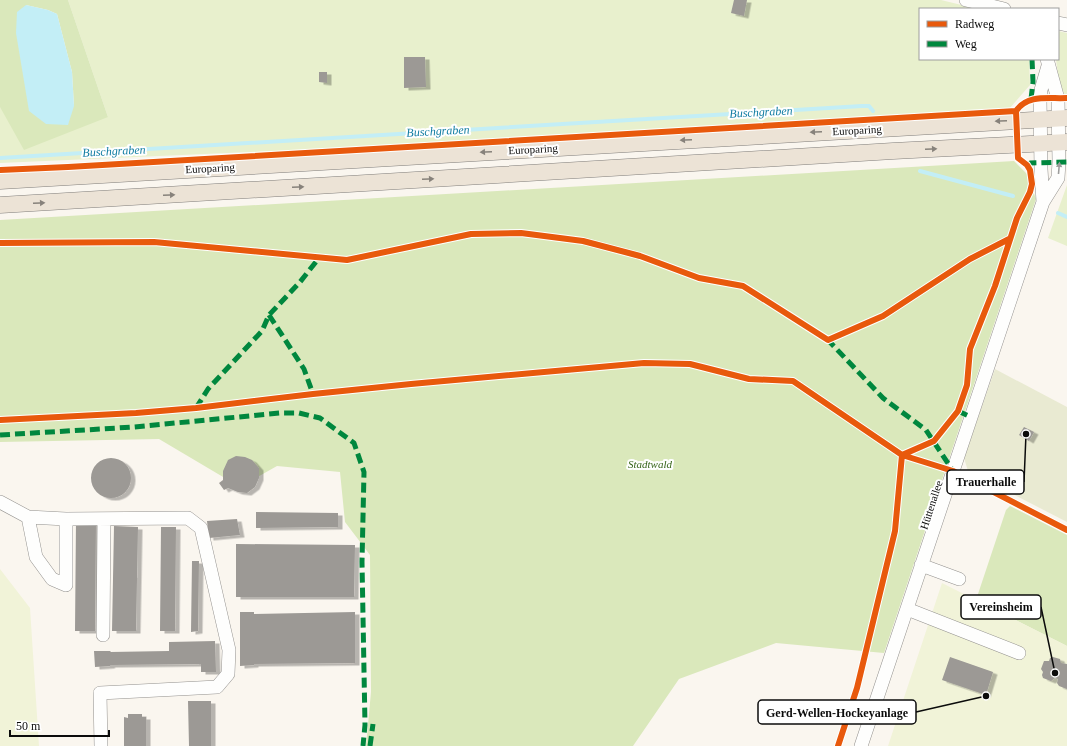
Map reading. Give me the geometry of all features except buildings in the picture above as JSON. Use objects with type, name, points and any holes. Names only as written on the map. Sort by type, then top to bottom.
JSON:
[{"type":"main road","name":"Europaring","points":[[0,181],[1063,118]]},
{"type":"main road","points":[[0,205],[1063,142]]},
{"type":"street","points":[[966,0],[1000,8]]},
{"type":"street","name":"Hüttenallee","points":[[861,746],[1043,202],[1058,178],[1059,162],[1063,142],[1063,118],[1047,63]]},
{"type":"street","name":"Hüttenallee","points":[[1043,202],[1040,120],[1041,90],[1047,63]]},
{"type":"street","points":[[0,502],[28,517],[66,519],[188,518],[201,528],[229,650],[228,674],[217,687],[100,693],[101,746]]},
{"type":"street","points":[[28,517],[36,557],[52,579],[66,585],[66,519]]},
{"type":"street","points":[[103,635],[104,519]]},
{"type":"street","points":[[921,565],[959,579]]},
{"type":"street","points":[[906,609],[1018,653]]},
{"type":"green space","points":[[0,0],[68,0],[108,117],[24,150],[0,107]],"holes":[[[26,5],[48,10],[57,14],[72,72],[74,106]]]},
{"type":"green space","points":[[68,0],[941,0],[974,8],[919,8],[919,60],[1029,60],[1030,85],[1009,109],[801,120],[413,145],[0,163],[0,107],[108,117]]},
{"type":"green space","points":[[1059,31],[1067,33],[1067,95],[1065,95],[1059,83],[1056,60],[1059,60]]},
{"type":"green space","name":"Stadtwald","points":[[1014,161],[1027,174],[1036,199],[884,653],[776,643],[679,679],[633,746],[366,746],[371,692],[370,555],[345,522],[340,472],[277,466],[240,487],[159,439],[0,442],[0,220]]},
{"type":"green space","points":[[1067,185],[1067,246],[1048,238]]},
{"type":"green space","points":[[995,369],[1067,407],[1067,522],[968,471],[964,458]]},
{"type":"green space","points":[[1010,506],[1067,535],[1067,646],[976,600],[1006,510]]},
{"type":"green space","points":[[0,569],[30,608],[39,746],[0,746]]},
{"type":"green space","points":[[942,583],[1067,646],[1067,746],[888,746]]},
{"type":"water","points":[[26,5],[48,10],[57,14],[72,72],[74,106],[68,125],[46,124],[29,111],[16,33],[17,12]]},
{"type":"waterway","name":"Buschgraben","points":[[0,158],[862,106],[869,106],[873,111]]},
{"type":"waterway","name":"Buschgraben","points":[[920,171],[1013,196]]},
{"type":"waterway","name":"Buschgraben","points":[[1058,213],[1067,217]]},
{"type":"marked path","points":[[1031,99],[1033,82],[1032,60]]},
{"type":"marked path","points":[[1027,165],[1030,163],[1067,162]]},
{"type":"marked path","points":[[196,408],[208,389],[262,331],[269,315],[300,282],[319,258]]},
{"type":"marked path","points":[[269,315],[304,369],[313,394]]},
{"type":"marked path","points":[[827,339],[883,398],[926,430],[953,471]]},
{"type":"marked path","points":[[958,411],[971,417]]},
{"type":"marked path","points":[[0,435],[134,427],[280,413],[299,413],[320,418],[354,443],[364,472],[362,562],[365,725],[363,746]]},
{"type":"marked path","points":[[370,746],[373,724]]},
{"type":"cycle path","points":[[0,170],[1016,111],[1026,102],[1039,98],[1067,98]]},
{"type":"cycle path","points":[[838,746],[857,688],[895,531],[902,455],[934,441],[958,411],[967,385],[970,349],[995,286],[1017,218],[1030,192],[1032,184],[1030,170],[1027,165],[1018,158],[1016,111]]},
{"type":"cycle path","points":[[0,243],[154,242],[347,260],[471,234],[521,233],[583,241],[640,256],[699,278],[743,286],[828,340],[883,316],[970,259],[1009,239]]},
{"type":"cycle path","points":[[0,420],[136,413],[196,408],[411,384],[644,363],[690,364],[749,379],[793,381],[902,455],[953,471],[1067,530]]},
{"type":"place","name":"Trauerhalle","points":[[1026,434]]},
{"type":"place","name":"Vereinsheim","points":[[1055,673]]},
{"type":"place","name":"Gerd-Wellen-Hockeyanlage","points":[[986,696]]}]
